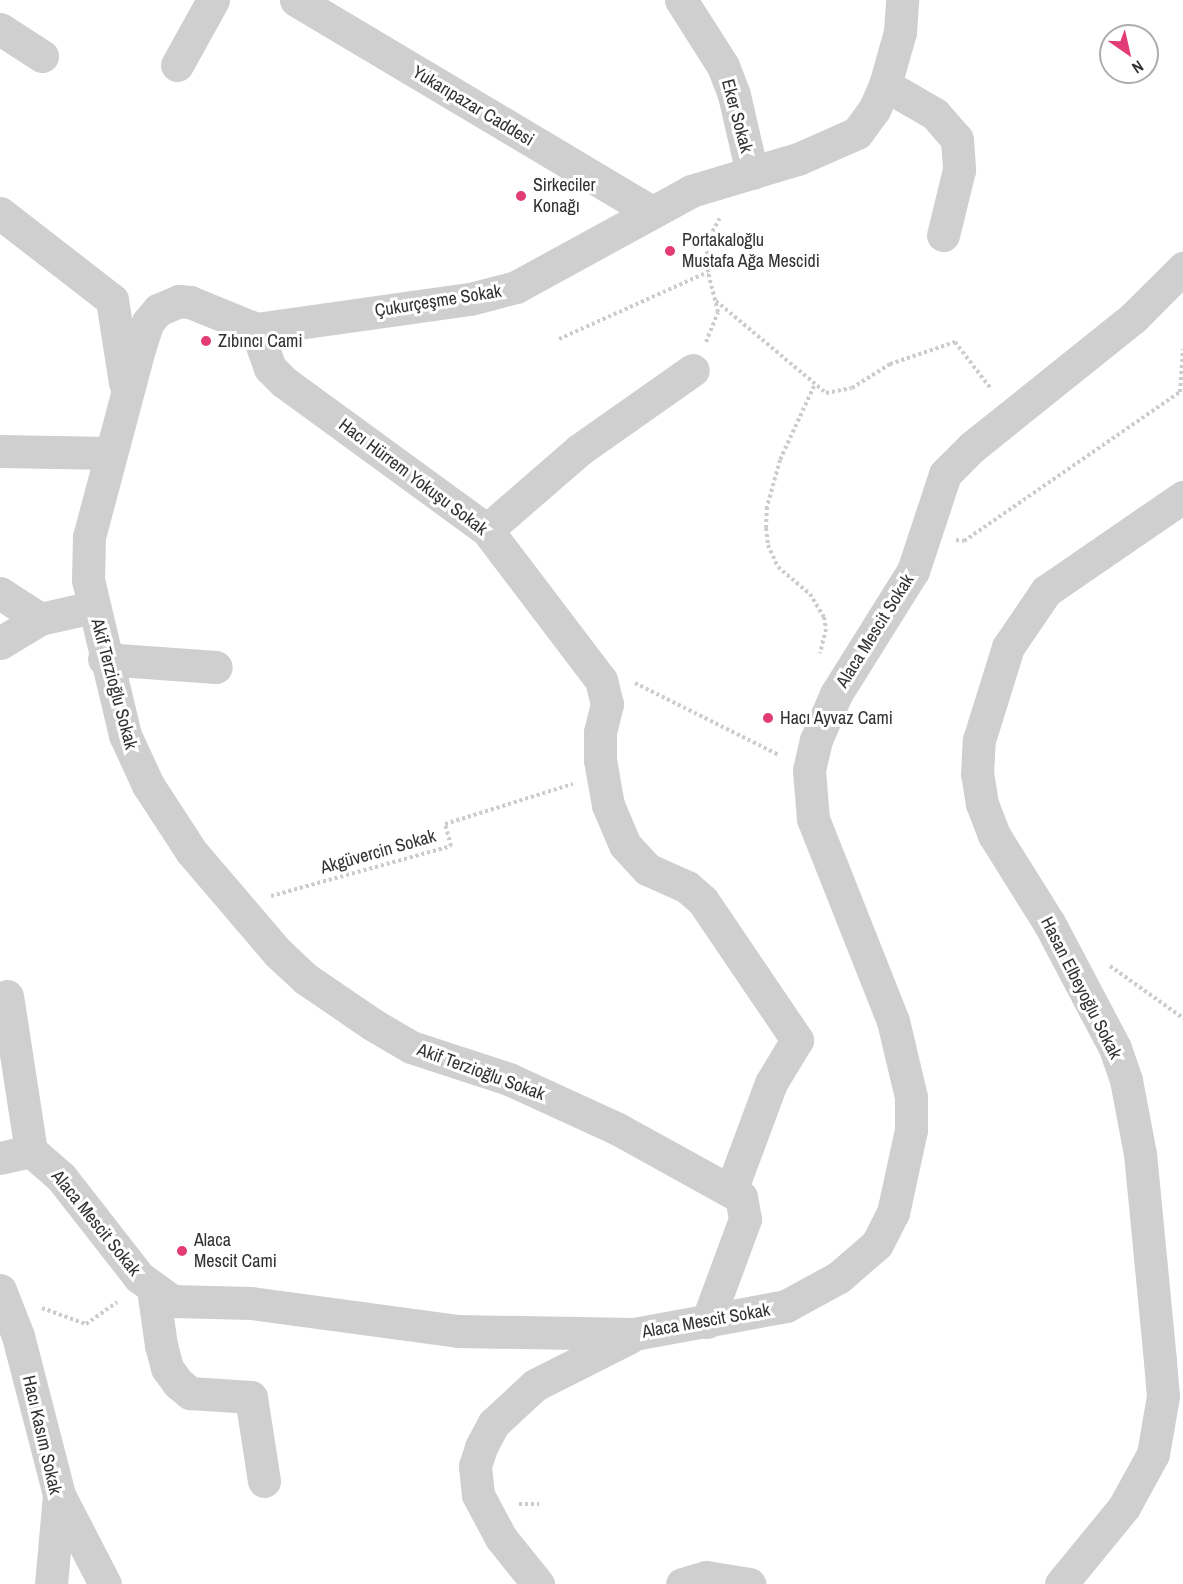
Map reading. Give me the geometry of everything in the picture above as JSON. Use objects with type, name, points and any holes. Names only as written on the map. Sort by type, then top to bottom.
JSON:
[{"type":"street","points":[[177,65],[213,0]]},
{"type":"street","name":"Yukarıpazar Caddesi","points":[[296,0],[650,211]]},
{"type":"street","name":"Eker Sokak","points":[[681,0],[723,66],[752,173]]},
{"type":"street","name":"Çukurçeşme Sokak","points":[[256,329],[495,293],[543,275],[650,211],[691,191],[798,159],[857,133],[874,110],[885,85],[900,32],[902,0]]},
{"type":"street","points":[[0,29],[42,56]]},
{"type":"street","points":[[885,85],[935,114],[957,139],[959,170],[943,235]]},
{"type":"street","points":[[9,220],[112,300],[126,395]]},
{"type":"street","name":"Alaca Mescit Sokak","points":[[7,996],[15,1155],[61,1177],[149,1286],[172,1301],[192,1304],[251,1303],[458,1331],[634,1335],[786,1306],[860,1261],[877,1244],[893,1213],[911,1130],[911,1097],[893,1021],[813,819],[809,770],[816,740],[836,694],[913,571],[945,474],[1133,318],[1183,268]]},
{"type":"street","points":[[0,643],[40,619],[93,607],[88,547],[110,453],[148,322],[168,304],[190,302],[256,329]]},
{"type":"street","name":"Hacı Hürrem Yokuşu Sokak","points":[[256,329],[270,368],[284,382],[487,530],[589,662],[606,691],[598,745],[615,826],[629,851],[646,869],[687,887],[703,902],[797,1040],[771,1083],[732,1188]]},
{"type":"street","points":[[487,530],[579,450],[693,370]]},
{"type":"street","points":[[0,451],[110,453]]},
{"type":"street","name":"Hasan Elbeyoğlu Sokak","points":[[1061,1584],[1124,1507],[1154,1454],[1162,1407],[1160,1360],[1140,1154],[1126,1080],[1115,1048],[1049,923],[994,835],[982,804],[977,774],[979,740],[1008,647],[1046,591],[1183,497]]},
{"type":"street","points":[[0,593],[40,619]]},
{"type":"street","name":"Akif Terzioğlu Sokak","points":[[93,607],[104,659],[125,735],[148,785],[191,851],[236,906],[306,979],[411,1047],[509,1079],[732,1188]]},
{"type":"street","points":[[104,659],[216,667]]},
{"type":"street","points":[[707,1322],[745,1219],[746,1207],[732,1188]]},
{"type":"street","points":[[149,1286],[161,1345],[168,1368],[178,1383],[190,1393],[251,1397],[264,1481]]},
{"type":"street","name":"Hacı Kasım Sokak","points":[[1,1291],[18,1335],[58,1495],[51,1584]]},
{"type":"street","points":[[538,1584],[501,1538],[478,1495],[475,1466],[481,1447],[494,1423],[535,1385],[634,1335]]},
{"type":"street","points":[[58,1495],[105,1584]]},
{"type":"street","points":[[682,1584],[706,1577],[748,1584]]},
{"type":"path","points":[[693,370],[715,322],[716,301],[708,272],[707,242],[721,215]]},
{"type":"path","points":[[559,339],[708,272]]},
{"type":"path","points":[[716,301],[814,386],[826,393],[838,393],[890,364],[955,342],[1011,417]]},
{"type":"path","points":[[996,520],[1180,392],[1183,349]]},
{"type":"path","points":[[814,386],[780,460],[767,507],[766,528],[778,567],[810,594],[824,617],[826,629],[820,666],[836,694]]},
{"type":"path","points":[[589,662],[692,708],[809,770]]},
{"type":"path","name":"Akgüvercin Sokak","points":[[236,906],[451,846],[445,824],[603,774]]},
{"type":"path","points":[[1107,964],[1183,1018]]},
{"type":"path","points":[[1,1291],[86,1324],[149,1286]]},
{"type":"place","name":"Sirkeciler Konağı","points":[[521,196]]},
{"type":"place","name":"Portakaloğlu Mustafa Ağa Mescidi","points":[[670,251]]},
{"type":"place","name":"Zıbıncı Cami","points":[[206,341]]},
{"type":"place","name":"Hacı Ayvaz Cami","points":[[768,718]]},
{"type":"place","name":"Alaca Mescit Cami","points":[[182,1251]]}]
